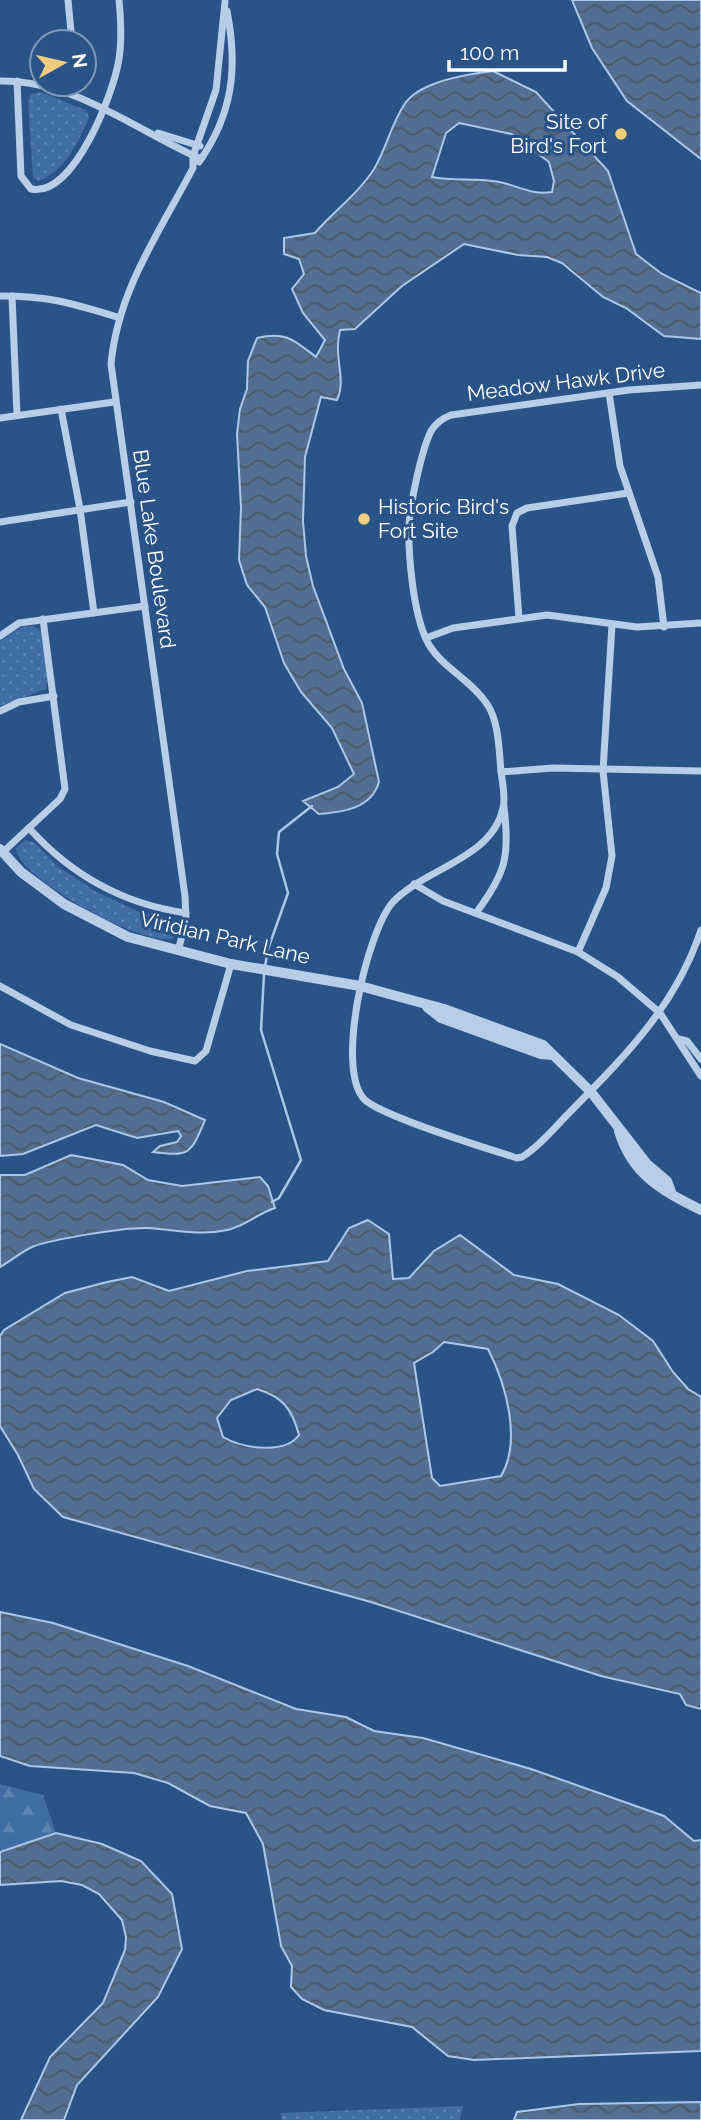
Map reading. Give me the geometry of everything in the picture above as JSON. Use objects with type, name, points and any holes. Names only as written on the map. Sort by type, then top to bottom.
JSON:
[{"type":"street","points":[[68,0],[71,28]]},
{"type":"street","points":[[17,80],[21,176],[31,188],[45,188],[73,166],[104,109],[119,61],[122,34],[119,0]]},
{"type":"street","name":"Blue Lake Boulevard","points":[[178,952],[186,913],[131,502],[114,402],[111,364],[117,317],[197,158],[198,145],[216,90],[225,1]]},
{"type":"street","name":"Blue Lake Boulevard","points":[[197,158],[207,149],[226,108],[234,72],[225,1]]},
{"type":"street","points":[[0,81],[28,82]]},
{"type":"street","points":[[82,98],[151,131],[197,158]]},
{"type":"street","points":[[151,131],[207,149]]},
{"type":"street","points":[[0,296],[38,295],[117,317]]},
{"type":"street","points":[[12,296],[17,415]]},
{"type":"street","name":"Meadow Hawk Drive","points":[[426,638],[417,606],[409,527],[429,438],[437,423],[451,415],[609,393],[701,385]]},
{"type":"street","points":[[609,393],[628,493],[658,577],[664,627]]},
{"type":"street","points":[[0,418],[114,402]]},
{"type":"street","points":[[61,409],[80,509],[94,613]]},
{"type":"street","points":[[519,618],[512,526],[517,513],[527,508],[628,493]]},
{"type":"street","points":[[0,522],[131,502]]},
{"type":"street","points":[[0,636],[19,623],[145,606]]},
{"type":"street","points":[[476,913],[504,869],[508,845],[501,772],[489,706],[436,653],[426,638],[453,628],[547,615],[612,625],[664,627],[701,623]]},
{"type":"street","points":[[1,851],[60,799],[65,789],[43,619]]},
{"type":"street","points":[[578,952],[606,888],[612,856],[603,771],[612,625]]},
{"type":"street","points":[[0,711],[19,702],[54,696]]},
{"type":"street","points":[[501,772],[553,768],[701,771]]},
{"type":"street","points":[[504,806],[494,828],[474,849],[414,884],[386,912],[360,986],[352,1029],[356,1077],[363,1098],[411,1121],[517,1158],[536,1146],[628,1054],[660,1013],[684,975],[701,930]]},
{"type":"street","points":[[29,828],[57,857],[101,887],[137,902],[186,913]]},
{"type":"street","name":"Viridian Park Lane","points":[[1,851],[21,872],[79,913],[128,936],[178,952],[231,964],[360,986],[425,1005],[441,1018],[541,1054],[552,1055],[591,1092],[618,1127],[627,1153],[639,1171],[659,1189],[671,1192],[701,1210]]},
{"type":"street","points":[[414,884],[443,901],[578,952],[618,977],[660,1013],[701,1076]]},
{"type":"street","points":[[0,986],[71,1025],[191,1062],[200,1060],[206,1051],[231,964]]},
{"type":"street","points":[[679,1039],[687,1041],[701,1059]]},
{"type":"green space","points":[[29,98],[56,98],[87,111],[89,118],[63,163],[56,171],[38,181],[33,178]]},
{"type":"green space","points":[[33,626],[41,631],[48,676],[46,689],[0,706],[0,641],[22,627]]},
{"type":"green space","points":[[26,840],[35,843],[56,865],[95,891],[137,911],[177,920],[174,938],[160,939],[139,933],[85,908],[59,892],[21,861],[16,848]]},
{"type":"green space","points":[[0,1784],[43,1795],[56,1833],[0,1852]]},
{"type":"green space","points":[[463,2106],[460,2120],[282,2120],[281,2113]]},
{"type":"water","points":[[572,0],[701,0],[701,159],[627,101],[592,48]]},
{"type":"water","points":[[493,71],[536,92],[608,171],[636,254],[662,274],[701,293],[701,339],[664,336],[626,308],[603,297],[562,263],[547,257],[518,255],[464,244],[402,286],[355,329],[340,330],[340,392],[337,400],[321,397],[305,457],[303,521],[306,556],[313,586],[344,669],[362,703],[379,782],[370,798],[363,803],[346,810],[319,814],[303,801],[338,787],[354,774],[332,728],[301,692],[284,663],[265,607],[247,585],[239,560],[241,508],[237,434],[240,409],[247,389],[248,361],[257,338],[283,336],[316,357],[325,340],[303,313],[292,289],[304,274],[299,259],[284,254],[284,238],[315,233],[361,186],[374,169],[399,113],[411,97],[420,90],[444,80]],"holes":[[[459,123],[511,134],[549,162],[554,181],[552,192],[529,191],[501,182],[432,177],[446,133]]]},
{"type":"water","points":[[0,1044],[78,1078],[164,1102],[205,1120],[192,1146],[182,1153],[153,1152],[160,1146],[177,1142],[181,1136],[178,1131],[137,1138],[96,1125],[23,1154],[0,1156]]},
{"type":"water","points":[[71,1155],[123,1165],[148,1180],[182,1186],[260,1177],[268,1186],[275,1208],[240,1226],[217,1232],[138,1228],[55,1241],[32,1247],[0,1267],[0,1175],[25,1175]]},
{"type":"water","points":[[368,1220],[389,1234],[393,1279],[409,1278],[434,1251],[460,1235],[514,1275],[558,1284],[619,1315],[653,1341],[673,1372],[688,1389],[701,1397],[701,1709],[686,1705],[680,1694],[601,1676],[371,1602],[63,1517],[34,1489],[0,1426],[0,1336],[4,1330],[65,1293],[107,1282],[132,1277],[169,1291],[247,1271],[328,1261],[349,1228]],"holes":[[[444,1342],[488,1349],[495,1363],[506,1395],[511,1430],[507,1462],[501,1476],[440,1486],[432,1478],[414,1363]],[[257,1389],[274,1396],[285,1405],[299,1435],[292,1441],[263,1448],[223,1437],[217,1418],[231,1400]]]},
{"type":"water","points":[[0,1612],[53,1623],[188,1666],[296,1709],[346,1717],[374,1731],[423,1738],[531,1769],[664,1816],[694,1841],[701,1840],[701,2051],[474,2060],[448,2056],[412,2027],[324,2010],[302,1999],[291,1987],[292,1966],[281,1946],[263,1844],[246,1813],[210,1806],[168,1783],[134,1773],[30,1766],[0,1756]]},
{"type":"water","points":[[56,1833],[102,1844],[141,1861],[172,1894],[182,1949],[158,1997],[77,2085],[64,2120],[21,2120],[50,2057],[103,2003],[125,1950],[126,1937],[122,1920],[99,1894],[82,1885],[61,1881],[0,1885],[0,1852]]},
{"type":"water","points":[[701,2102],[701,2120],[514,2120],[517,2112],[579,2104]]},
{"type":"waterway","points":[[265,967],[268,949],[288,893],[277,854],[279,832],[312,806]]},
{"type":"waterway","points":[[264,974],[261,1030],[301,1160],[279,1198],[272,1202]]},
{"type":"place","name":"Site of Bird's Fort","points":[[621,134]]},
{"type":"place","name":"Historic Bird's Fort Site","points":[[364,519]]}]
